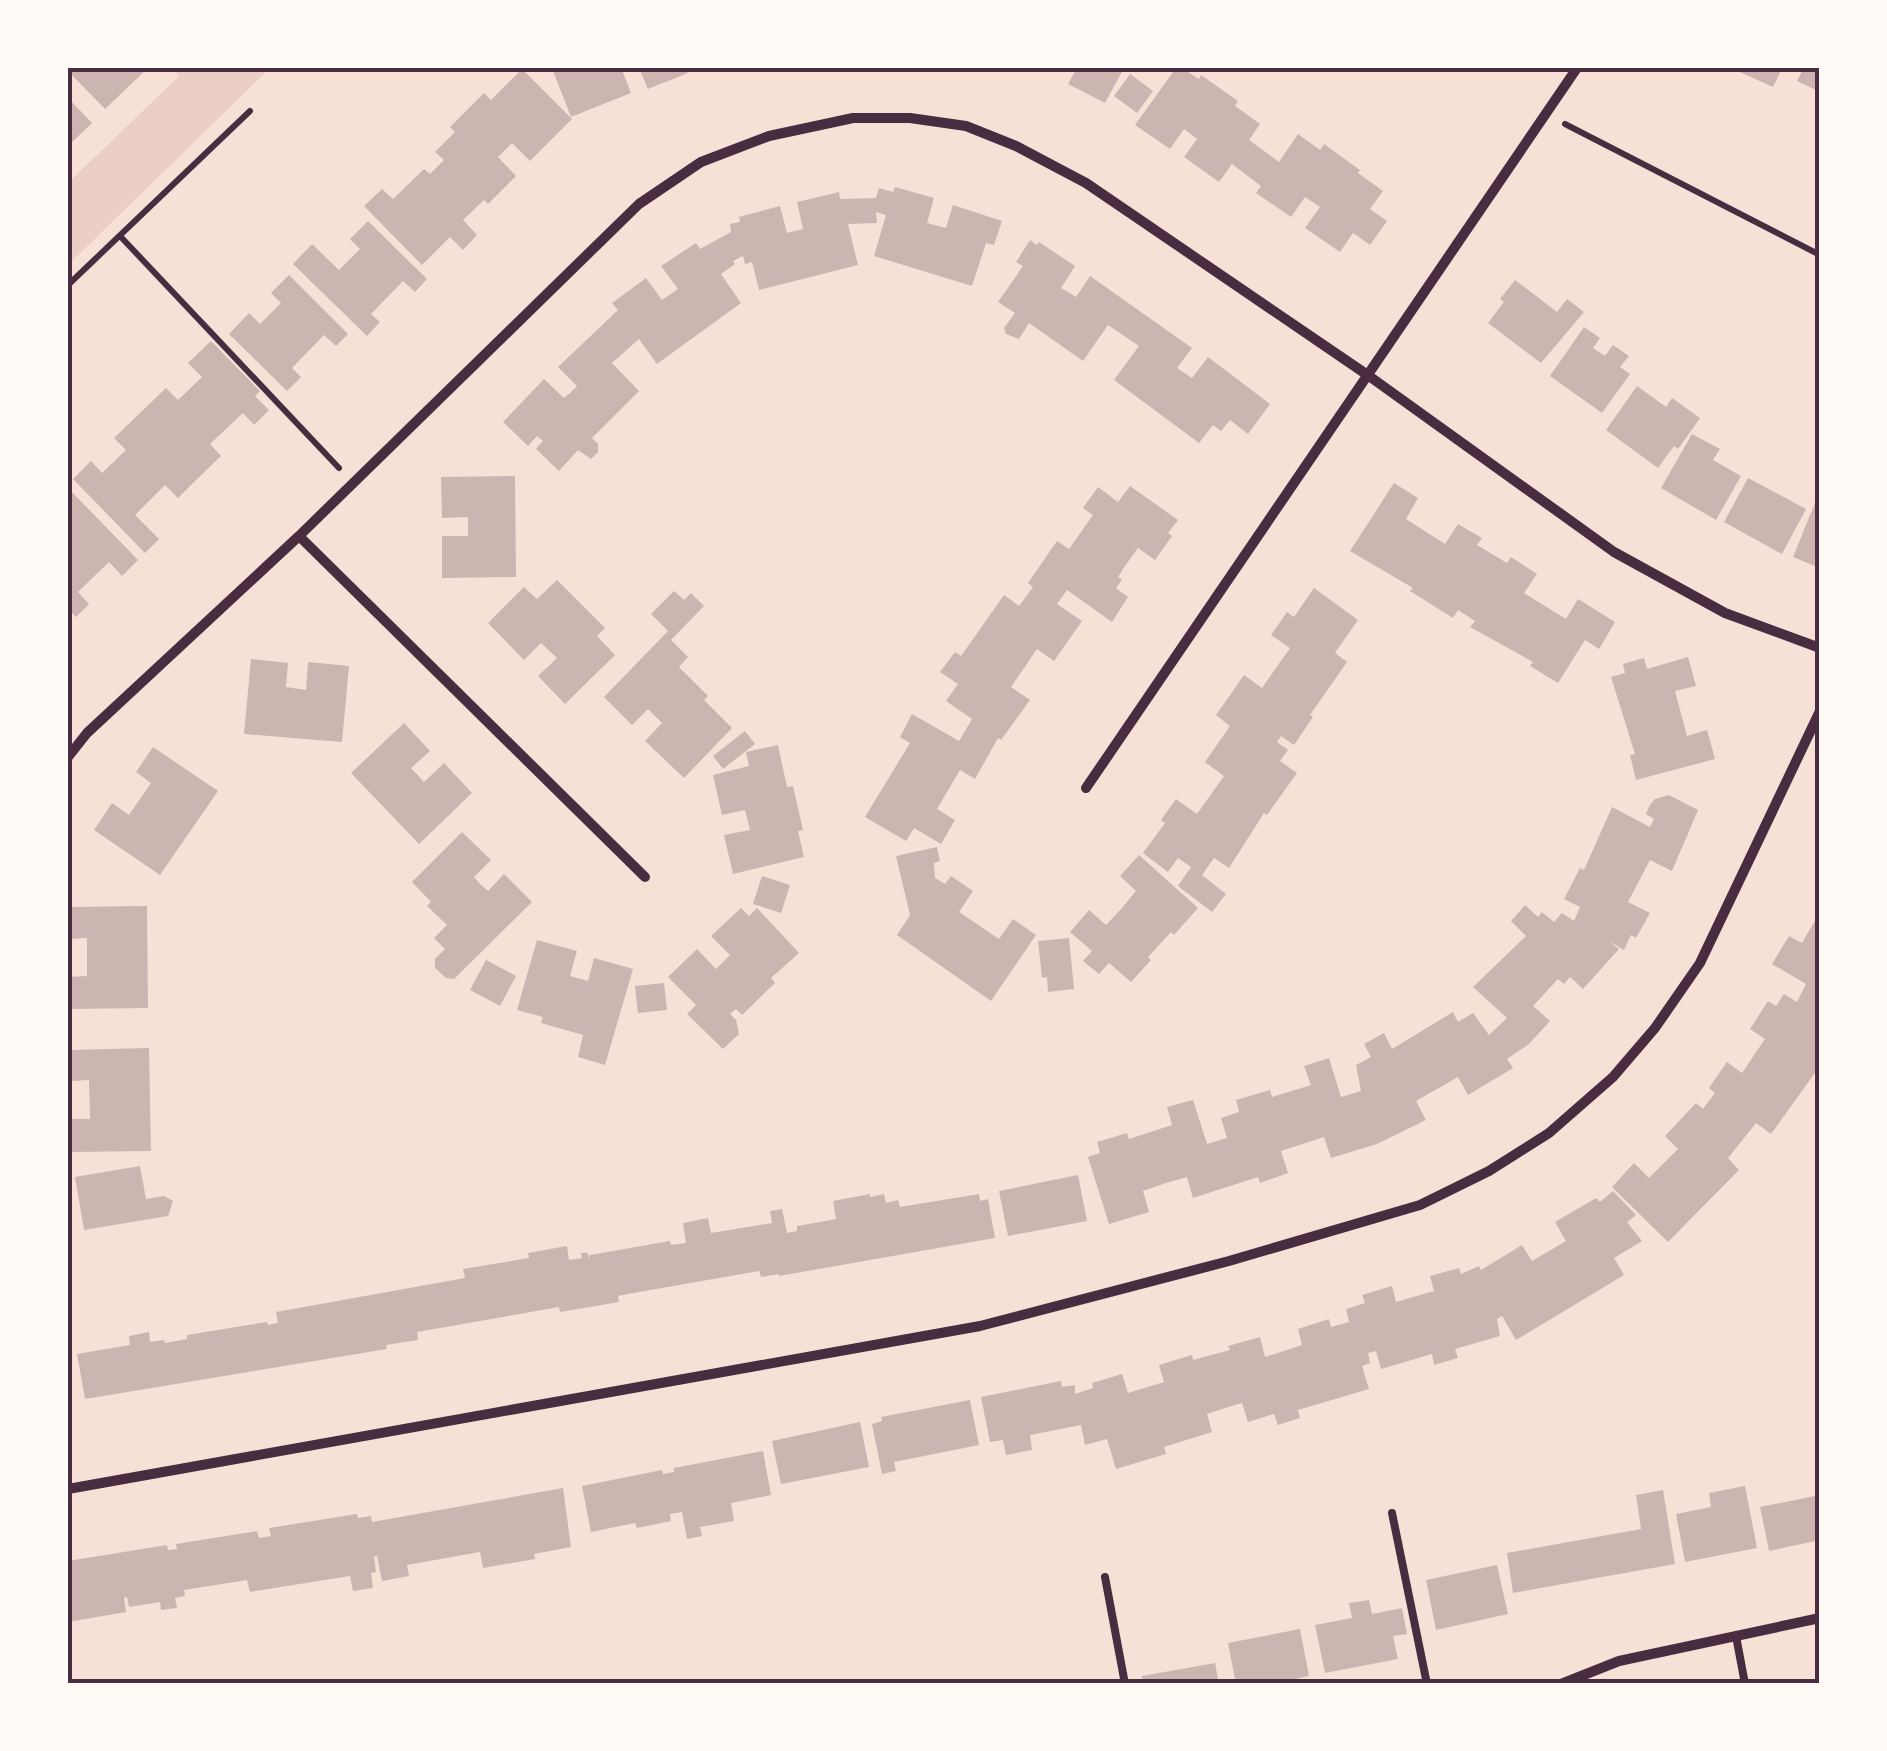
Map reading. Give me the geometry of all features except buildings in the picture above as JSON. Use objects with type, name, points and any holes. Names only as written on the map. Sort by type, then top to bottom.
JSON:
[{"type":"street","points":[[1086,788],[1578,68]]},
{"type":"street","points":[[68,757],[87,733],[299,536],[639,204],[701,162],[769,136],[853,118],[910,118],[966,126],[1016,146],[1086,183],[1368,376],[1614,552],[1726,613],[1820,648]]},
{"type":"street","points":[[299,536],[644,877]]},
{"type":"street","points":[[68,1489],[980,1326],[1420,1205],[1489,1172],[1548,1133],[1613,1077],[1655,1028],[1700,963],[1820,711]]},
{"type":"street","points":[[1561,1684],[1618,1661],[1820,1618]]},
{"type":"lane","points":[[1392,1513],[1427,1684]]},
{"type":"lane","points":[[1106,1577],[1125,1684]]},
{"type":"lane","points":[[1736,1636],[1746,1684]]},
{"type":"path","points":[[68,285],[250,111]]},
{"type":"path","points":[[1546,114],[1820,256]]},
{"type":"path","points":[[120,236],[354,483]]},
{"type":"shaded area","points":[[270,68],[68,265],[68,183],[179,76],[174,70]]}]
